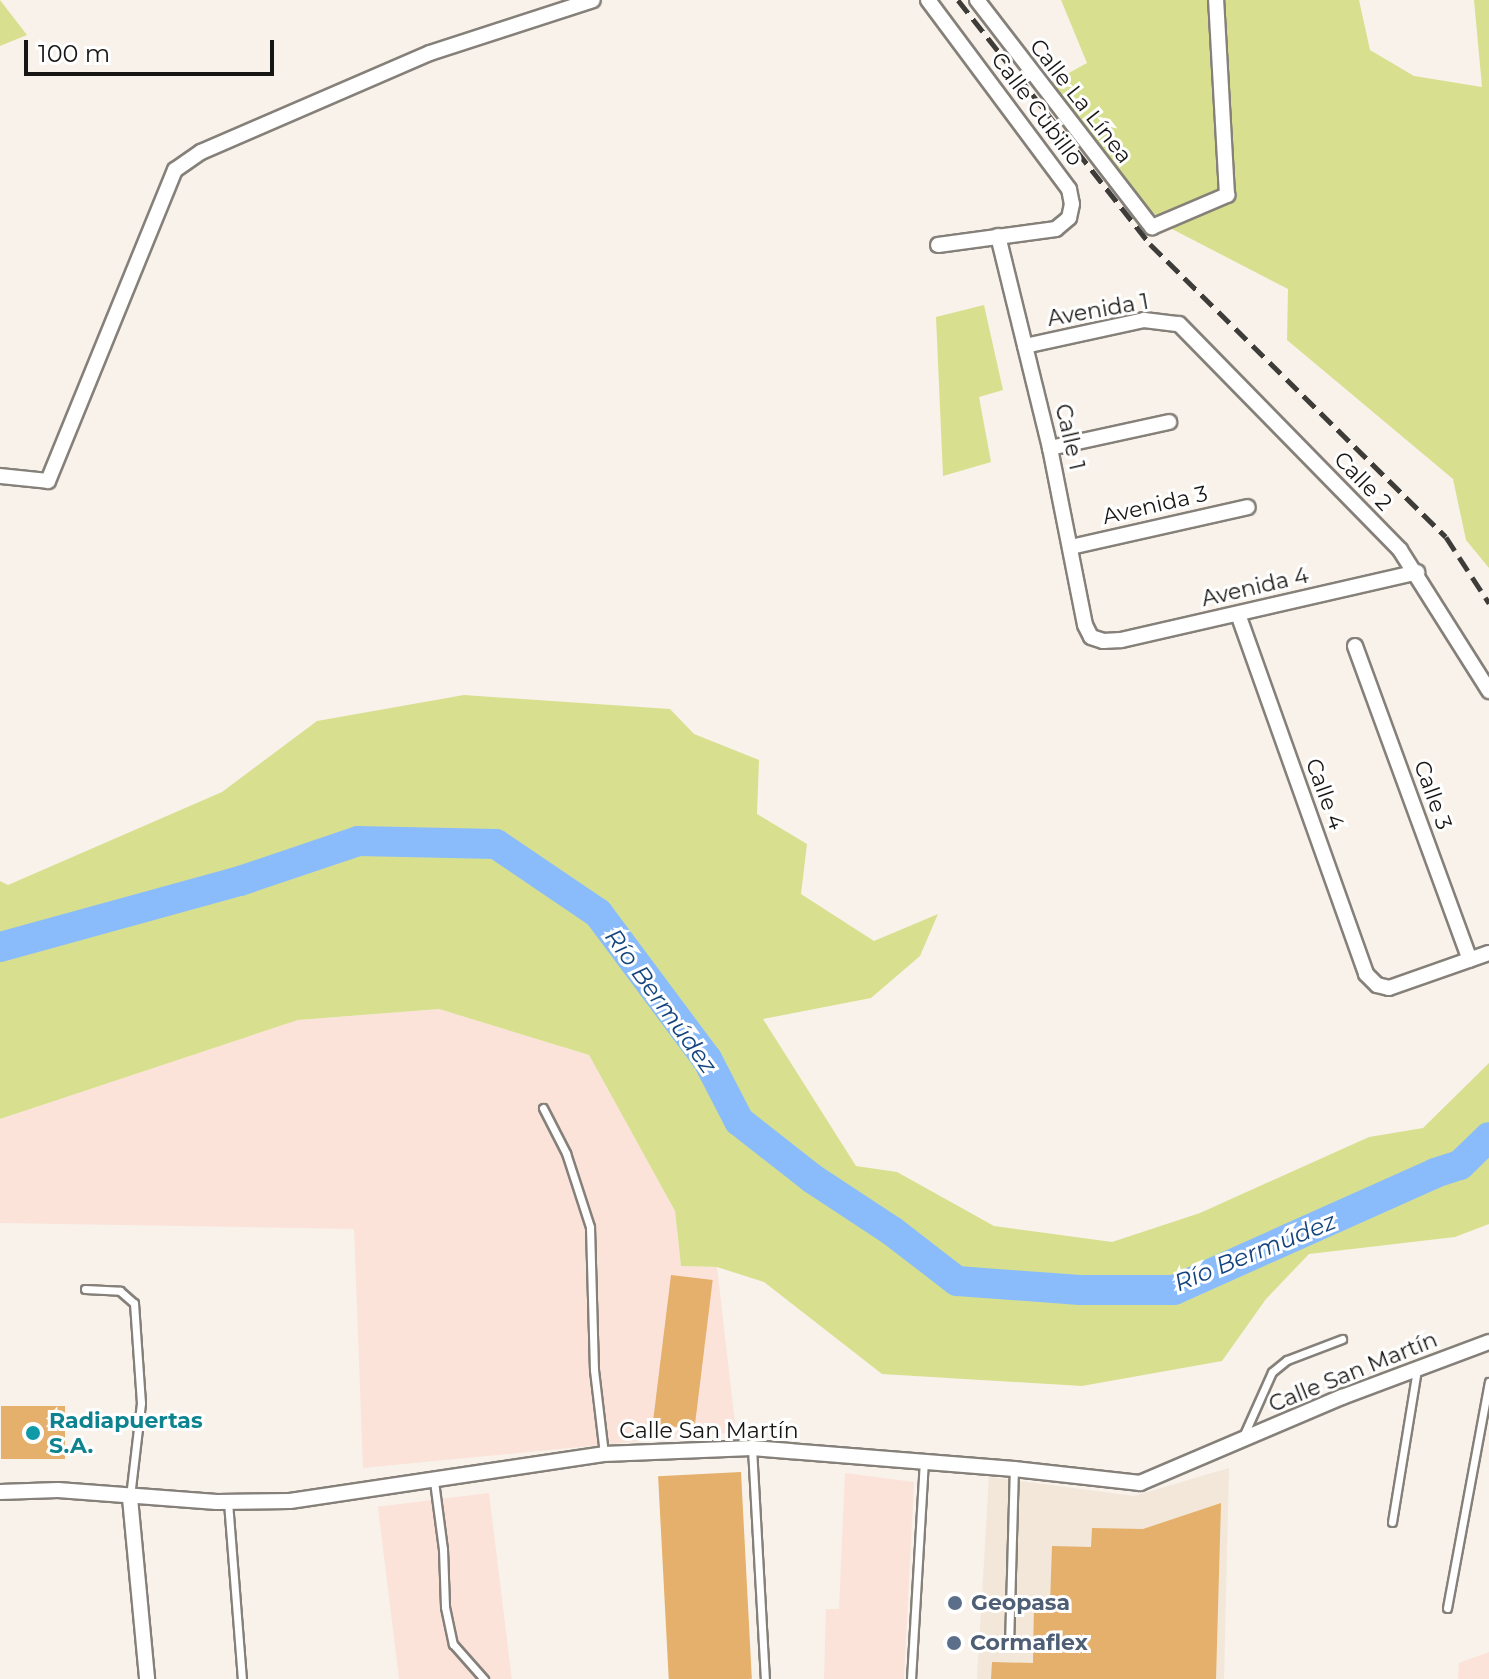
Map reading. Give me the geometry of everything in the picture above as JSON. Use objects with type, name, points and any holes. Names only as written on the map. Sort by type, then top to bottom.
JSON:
[{"type":"street","points":[[5,477],[48,481],[175,170],[201,152],[430,53],[593,0]]},
{"type":"street","name":"Calle Cubillo","points":[[928,0],[1069,189],[1072,204],[1069,218],[1056,229],[938,245]]},
{"type":"street","name":"Calle La Línea","points":[[977,0],[1152,227],[1227,195],[1216,0]]},
{"type":"street","name":"Calle 1","points":[[998,236],[1050,448],[1085,625],[1091,637],[1103,641]]},
{"type":"street","name":"Avenida 1","points":[[1025,346],[1144,320],[1179,324]]},
{"type":"street","name":"Calle 2","points":[[1179,324],[1400,550],[1417,572],[1489,691]]},
{"type":"street","points":[[1050,448],[1169,422]]},
{"type":"street","name":"Avenida 3","points":[[1071,547],[1248,507]]},
{"type":"street","name":"Avenida 4","points":[[1103,641],[1238,614],[1417,572]]},
{"type":"street","name":"Calle 4","points":[[1238,614],[1366,974],[1377,985],[1389,988],[1403,986],[1470,960]]},
{"type":"street","name":"Calle 3","points":[[1355,646],[1470,960]]},
{"type":"street","points":[[1470,960],[1489,953]]},
{"type":"street","name":"Calle San Martín","points":[[0,1492],[58,1490],[130,1498],[290,1501],[604,1454],[752,1448],[1014,1469],[1140,1483],[1342,1397],[1489,1342]]},
{"type":"street","points":[[130,1498],[147,1679]]},
{"type":"lane","points":[[543,1108],[566,1153],[590,1227],[594,1370],[604,1454]]},
{"type":"lane","points":[[85,1289],[120,1291],[134,1303],[141,1403],[130,1498]]},
{"type":"lane","points":[[1241,1442],[1272,1372],[1287,1360],[1342,1339]]},
{"type":"lane","points":[[1392,1522],[1417,1369]]},
{"type":"lane","points":[[1447,1608],[1489,1382]]},
{"type":"lane","points":[[752,1448],[765,1679]]},
{"type":"lane","points":[[911,1679],[924,1461]]},
{"type":"lane","points":[[1009,1645],[1014,1469]]},
{"type":"lane","points":[[434,1481],[443,1549],[445,1607],[453,1644],[484,1679]]},
{"type":"lane","points":[[228,1502],[242,1679]]},
{"type":"shaded area","points":[[439,1009],[589,1055],[675,1211],[681,1266],[717,1267],[736,1432],[363,1468],[354,1229],[0,1223],[0,1119],[298,1020]]},
{"type":"shaded area","points":[[1229,1468],[1224,1679],[977,1679],[989,1477],[1134,1496]]},
{"type":"shaded area","points":[[845,1473],[914,1482],[904,1679],[824,1679],[826,1609],[839,1609]]},
{"type":"shaded area","points":[[489,1493],[512,1679],[399,1679],[378,1507]]},
{"type":"shaded area","points":[[1489,1652],[1489,1679],[1458,1679],[1459,1663]]},
{"type":"green space","points":[[0,0],[27,35],[0,46]]},
{"type":"green space","points":[[1061,0],[1359,0],[1370,50],[1414,76],[1482,87],[1474,0],[1489,0],[1489,568],[1466,540],[1453,479],[1287,340],[1288,289],[1172,229],[1133,195],[1047,85],[1087,63]]},
{"type":"green space","points":[[984,305],[1003,390],[979,397],[991,462],[943,476],[936,317]]},
{"type":"green space","points":[[464,695],[670,709],[694,734],[759,760],[757,814],[807,844],[801,894],[874,941],[938,914],[920,956],[871,998],[763,1019],[856,1166],[897,1172],[994,1226],[1112,1242],[1200,1213],[1369,1137],[1423,1128],[1489,1063],[1489,1224],[1455,1237],[1309,1254],[1266,1299],[1222,1361],[1082,1386],[882,1374],[764,1282],[717,1267],[681,1266],[675,1211],[589,1055],[439,1009],[298,1020],[0,1119],[0,881],[8,885],[222,792],[317,721]]},
{"type":"building","points":[[671,1275],[713,1280],[694,1429],[653,1424]]},
{"type":"building","name":"Radiapuertas S.A.","points":[[1,1406],[65,1406],[65,1459],[1,1459]]},
{"type":"building","points":[[741,1472],[752,1679],[669,1679],[658,1476]]},
{"type":"building","points":[[1221,1503],[1216,1679],[991,1679],[992,1662],[1033,1663],[1034,1603],[1050,1604],[1052,1546],[1091,1547],[1092,1528],[1143,1529]]},
{"type":"waterway","name":"Río Bermúdez","points":[[0,947],[240,881],[358,841],[496,844],[598,913],[707,1059],[739,1121],[813,1179],[892,1231],[957,1281],[1080,1290],[1174,1290],[1435,1173],[1460,1165],[1489,1137]]},
{"type":"railway","points":[[958,0],[1150,244],[1446,537],[1489,603]]},
{"type":"place","name":"Radiapuertas S.A.","points":[[33,1433]]},
{"type":"place","name":"Geopasa","points":[[955,1603]]},
{"type":"place","name":"Cormaflex","points":[[954,1643]]}]
